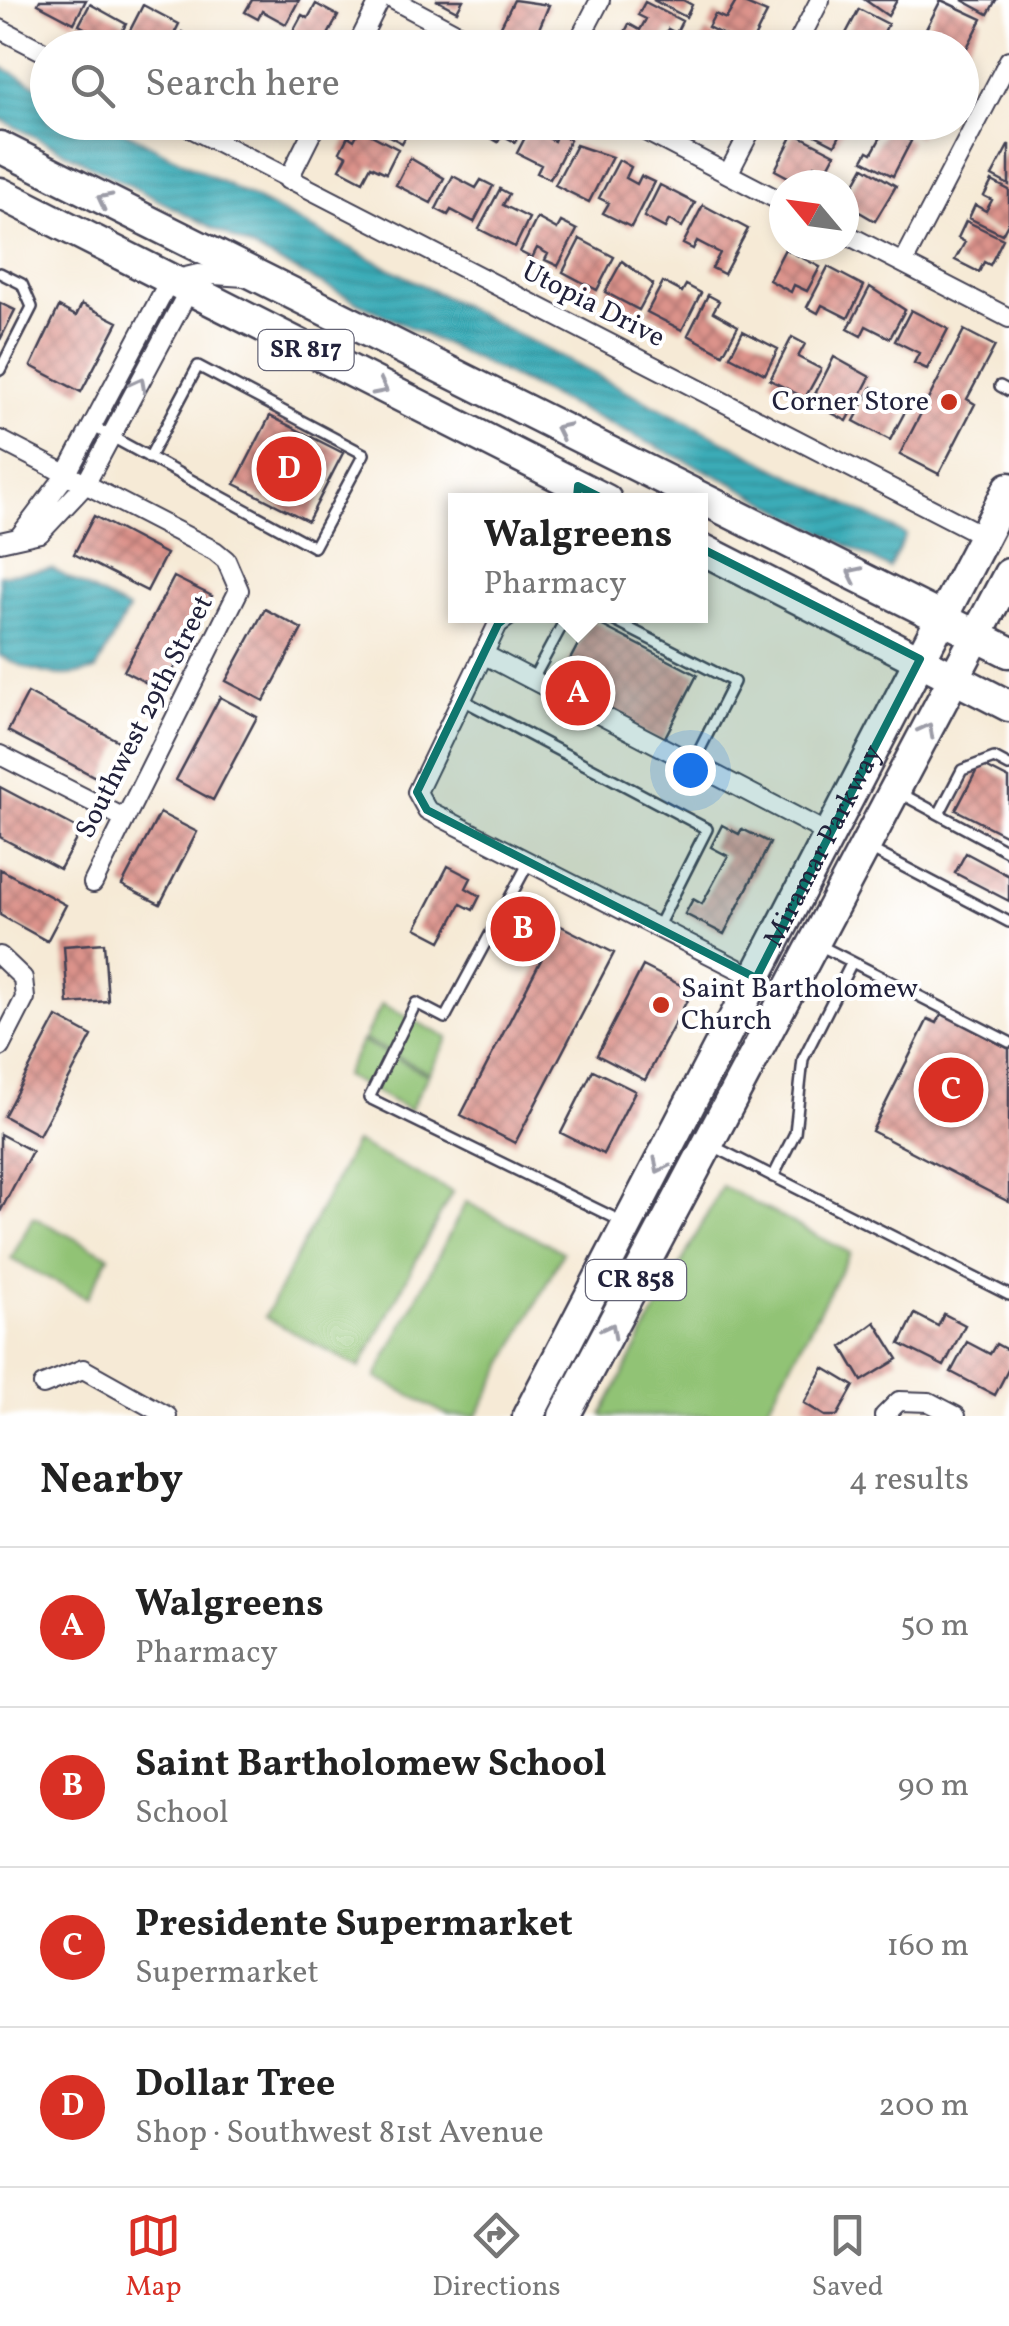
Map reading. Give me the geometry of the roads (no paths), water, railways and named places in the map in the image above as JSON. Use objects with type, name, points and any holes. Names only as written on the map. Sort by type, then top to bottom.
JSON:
[{"type":"main road","name":"SR 817","points":[[0,147],[690,493]]},
{"type":"main road","name":"SR 817","points":[[0,193],[578,493]]},
{"type":"main road","points":[[106,248],[142,245],[172,235]]},
{"type":"main road","name":"Miramar Parkway","points":[[528,1416],[630,1226],[1009,488]]},
{"type":"main road","name":"SR 817","points":[[708,502],[1009,652]]},
{"type":"main road","points":[[708,552],[1009,706]]},
{"type":"main road","name":"Miramar Parkway","points":[[564,1416],[1009,574]]},
{"type":"main road","points":[[756,978],[769,993],[771,1026]]},
{"type":"main road","points":[[690,1108],[693,1126],[708,1144]]},
{"type":"main road","points":[[630,1226],[643,1243],[643,1266]]},
{"type":"street","points":[[365,30],[380,0]]},
{"type":"street","points":[[394,0],[450,30]]},
{"type":"street","points":[[585,30],[600,0]]},
{"type":"street","points":[[804,30],[820,0]]},
{"type":"street","points":[[0,29],[30,45]]},
{"type":"street","points":[[979,117],[1009,60]]},
{"type":"street","name":"Utopia Drive","points":[[213,140],[984,536]]},
{"type":"street","points":[[288,180],[308,140]]},
{"type":"street","points":[[663,140],[769,194]]},
{"type":"street","points":[[728,174],[746,140]]},
{"type":"street","points":[[902,263],[967,140]]},
{"type":"street","points":[[859,241],[1009,318]]},
{"type":"street","points":[[9,540],[66,475],[89,425],[179,286],[198,274],[253,277]]},
{"type":"street","points":[[9,540],[40,533],[85,485],[179,286]]},
{"type":"street","points":[[0,440],[85,485]]},
{"type":"street","name":"Southwest 29th Street","points":[[85,485],[215,552],[234,575],[239,590],[93,883]]},
{"type":"street","points":[[499,623],[417,792],[427,810],[756,978]]},
{"type":"street","points":[[484,654],[830,835]]},
{"type":"street","points":[[0,755],[124,818]]},
{"type":"street","points":[[0,956],[23,978],[24,998],[0,1047]]},
{"type":"street","points":[[43,1384],[84,1369],[167,1416]]},
{"type":"street","points":[[884,1416],[899,1401],[929,1402],[956,1416]]},
{"type":"lane","points":[[0,273],[22,284],[32,307],[0,370]]},
{"type":"lane","points":[[89,425],[111,436],[149,458],[314,546],[364,454],[198,366],[149,458]]},
{"type":"lane","points":[[532,681],[563,623]]},
{"type":"lane","points":[[619,623],[734,682],[693,763]]},
{"type":"lane","points":[[461,699],[708,829],[657,928]]},
{"type":"lane","points":[[939,814],[962,770],[994,758],[1006,764],[997,773]]},
{"type":"lane","points":[[895,790],[1009,852]]},
{"type":"lane","points":[[967,830],[973,819]]},
{"type":"lane","points":[[995,844],[1001,833]]},
{"type":"lane","points":[[865,847],[1009,922]]},
{"type":"lane","points":[[529,862],[446,1018],[416,1003],[369,1098],[630,1226]]},
{"type":"lane","points":[[815,942],[1009,1042]]},
{"type":"lane","points":[[773,1176],[795,1133],[803,1058],[852,962]]},
{"type":"lane","points":[[708,1144],[1009,1295]]},
{"type":"water","points":[[0,66],[30,82],[30,134],[0,119]]},
{"type":"water","points":[[41,140],[141,140],[906,535],[889,568],[726,480],[373,310]]},
{"type":"water","points":[[52,569],[128,610],[96,670],[47,674],[0,656],[0,575]]},
{"type":"place","name":"Corner Store","points":[[949,402]]},
{"type":"place","name":"Dollar Tree","points":[[289,469]]},
{"type":"place","name":"Walgreens","points":[[578,693]]},
{"type":"place","name":"Saint Bartholomew School","points":[[523,929]]},
{"type":"place","name":"Saint Bartholomew Church","points":[[661,1005]]},
{"type":"place","name":"Presidente Supermarket","points":[[951,1090]]}]
